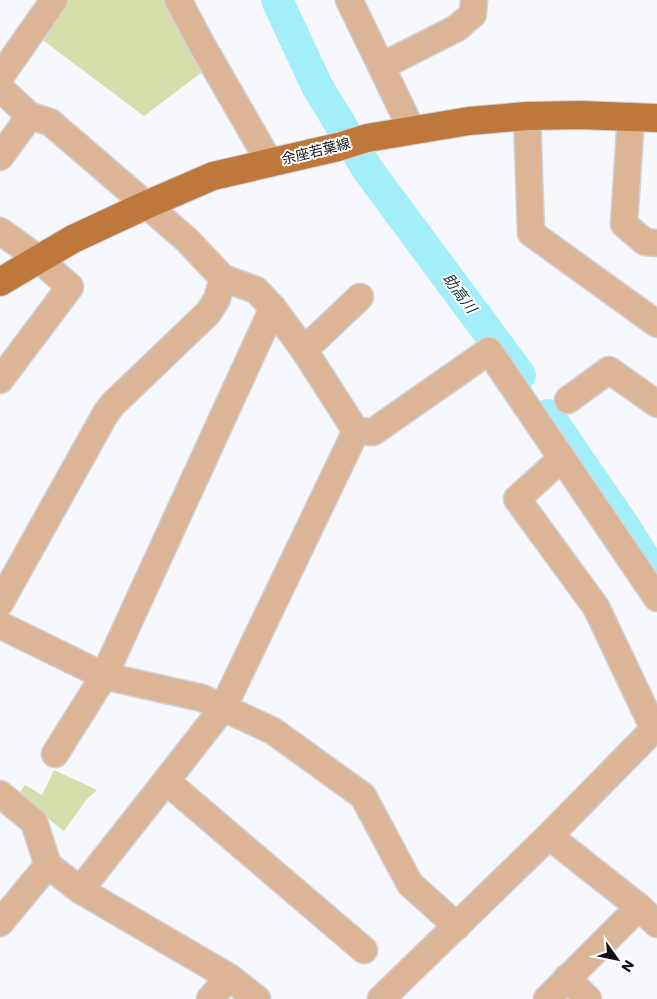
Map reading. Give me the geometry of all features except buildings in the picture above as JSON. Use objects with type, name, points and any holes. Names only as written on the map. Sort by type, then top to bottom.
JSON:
[{"type":"main road","name":"余座若葉線","points":[[0,282],[73,239],[213,176],[338,147],[366,138],[469,121],[527,116],[644,117]]},
{"type":"street","points":[[0,77],[54,0]]},
{"type":"street","points":[[178,0],[270,163]]},
{"type":"street","points":[[349,0],[412,130]]},
{"type":"street","points":[[382,66],[457,28],[473,14],[474,0]]},
{"type":"street","points":[[0,88],[30,116],[50,122],[201,254],[223,278],[256,290],[273,308],[304,350],[356,431]]},
{"type":"street","points":[[0,158],[30,116]]},
{"type":"street","points":[[527,116],[531,233],[657,324]]},
{"type":"street","points":[[644,117],[624,224],[645,242],[657,243]]},
{"type":"street","points":[[0,231],[39,259],[70,287],[0,380]]},
{"type":"street","points":[[0,603],[106,413],[113,404],[208,313],[217,299],[223,278]]},
{"type":"street","points":[[304,350],[360,297]]},
{"type":"street","points":[[55,754],[104,676],[273,308]]},
{"type":"street","points":[[356,431],[373,432],[489,351],[657,598]]},
{"type":"street","points":[[568,400],[610,370],[657,404]]},
{"type":"street","points":[[80,890],[223,708],[356,431]]},
{"type":"street","points":[[381,999],[549,836],[656,728],[596,607],[517,499],[562,458]]},
{"type":"street","points":[[0,625],[104,676],[202,698],[273,731],[363,796],[410,884],[456,926]]},
{"type":"street","points":[[166,781],[364,950]]},
{"type":"street","points":[[0,794],[34,822],[48,865],[80,890],[230,977],[257,999]]},
{"type":"street","points":[[547,999],[567,978],[648,915],[549,836]]},
{"type":"street","points":[[2,918],[48,865]]},
{"type":"street","points":[[210,999],[230,977]]},
{"type":"street","points":[[567,978],[588,999]]},
{"type":"green space","points":[[66,0],[164,0],[193,59],[202,72],[144,116],[40,38]]},
{"type":"green space","points":[[54,770],[97,790],[86,800],[64,831],[18,795],[25,785],[42,795]]},
{"type":"waterway","name":"助高川","points":[[277,0],[317,86],[368,170],[520,375]]},
{"type":"waterway","name":"助高川","points":[[548,415],[653,572]]}]
